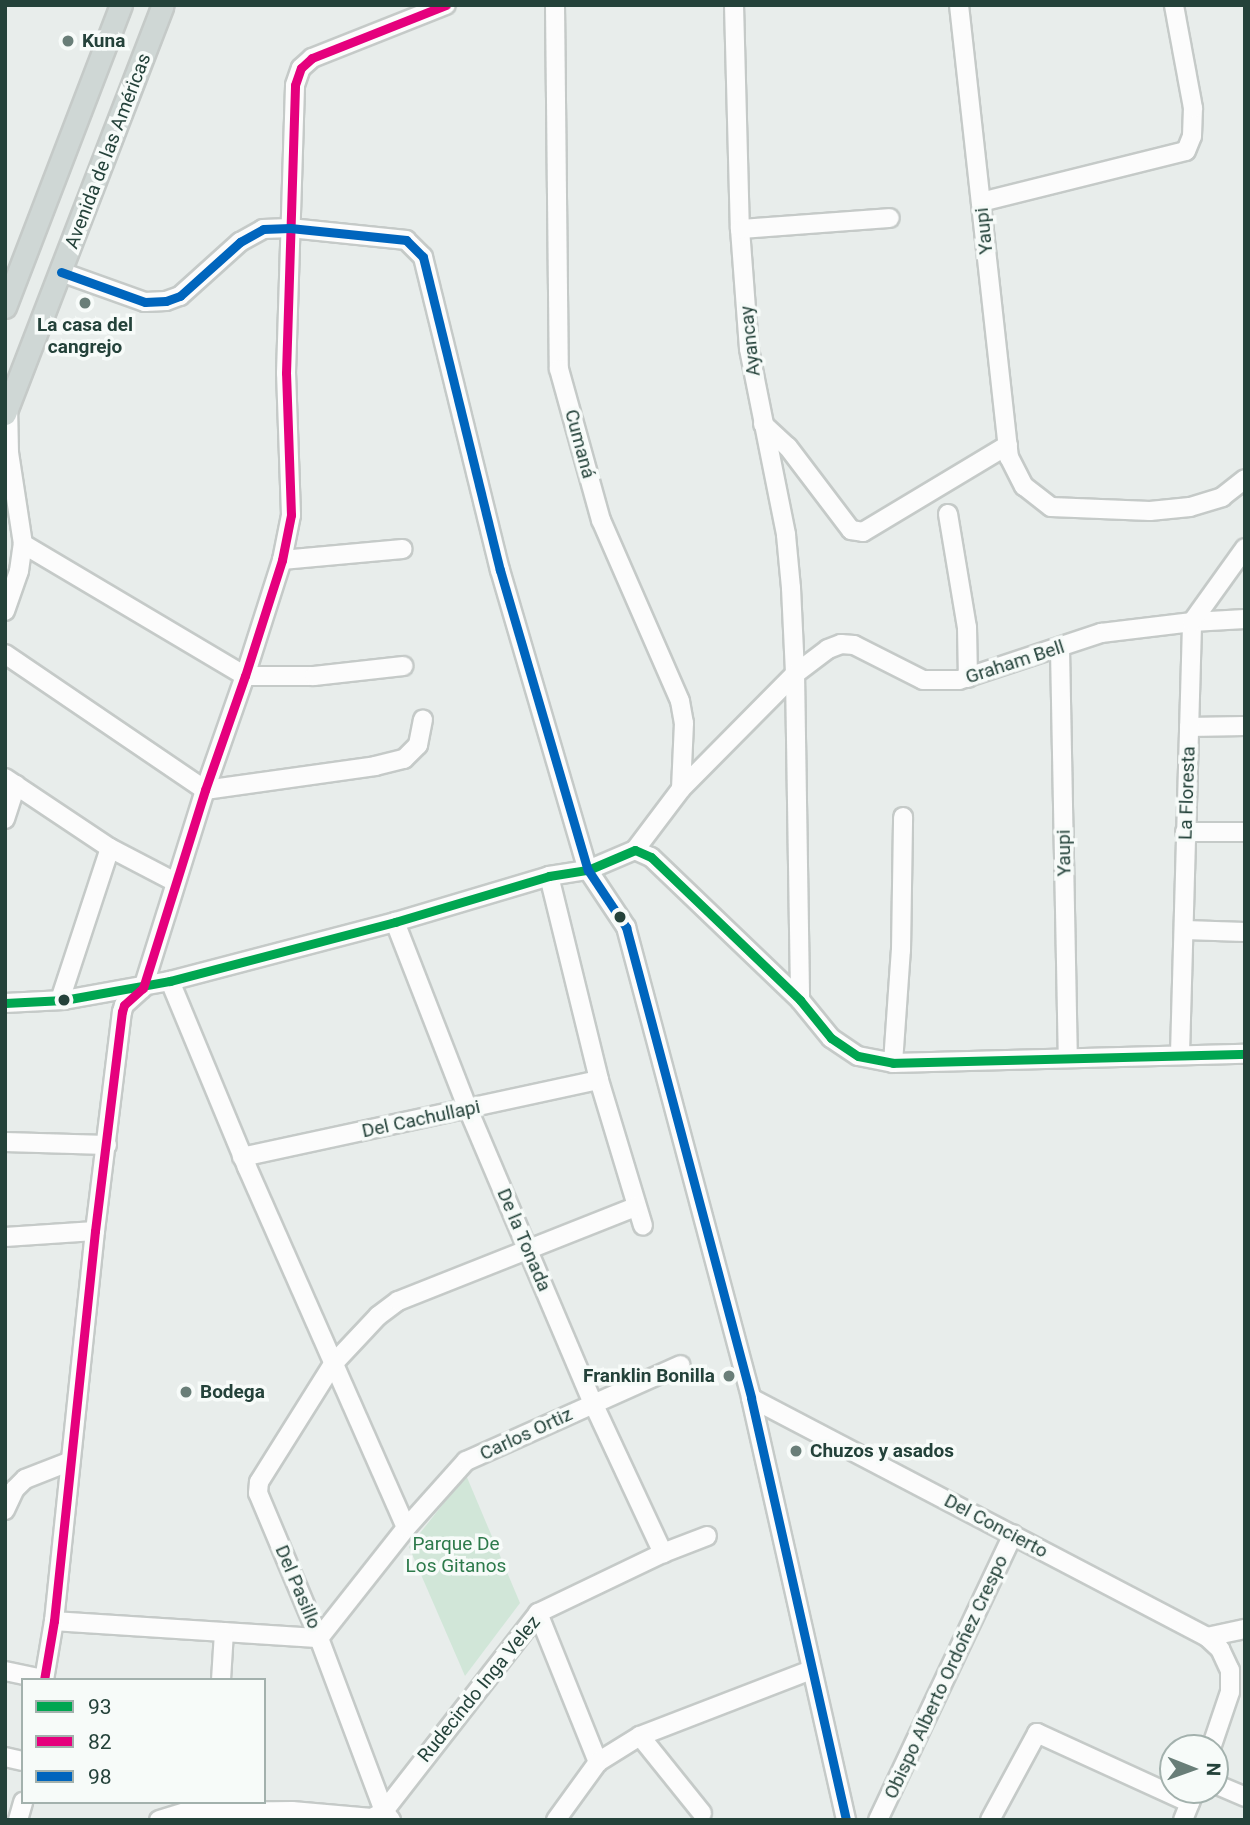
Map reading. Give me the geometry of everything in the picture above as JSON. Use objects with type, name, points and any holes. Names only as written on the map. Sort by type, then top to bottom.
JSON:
[{"type":"main road","name":"Avenida de las Américas","points":[[5,307],[121,5]]},
{"type":"main road","name":"Avenida de las Américas","points":[[7,410],[163,5]]},
{"type":"street","points":[[44,1678],[54,1621],[95,1231],[122,1012],[124,1004],[143,988],[205,790],[246,676],[282,560],[291,515],[286,373],[295,85],[301,68],[312,58],[446,5]]},
{"type":"street","name":"Cumaná","points":[[555,5],[559,369],[601,520],[680,701],[684,745],[681,789]]},
{"type":"street","name":"Ayancay","points":[[734,5],[740,229],[750,349],[786,535],[795,674],[800,1000]]},
{"type":"street","name":"Yaupi","points":[[959,5],[1008,451]]},
{"type":"street","points":[[981,202],[1186,151],[1192,136],[1193,108],[1174,5]]},
{"type":"street","points":[[740,229],[890,218]]},
{"type":"street","points":[[61,272],[145,302],[166,301],[180,296],[240,242],[263,229],[290,228],[406,240],[423,257],[500,570],[588,870],[626,927],[751,1398],[846,1820]]},
{"type":"street","points":[[5,611],[19,571],[23,544],[12,477],[7,410]]},
{"type":"street","points":[[763,424],[788,447],[851,530],[863,532],[1008,451],[1024,486],[1051,507],[1106,511],[1190,507],[1222,497],[1245,479]]},
{"type":"street","points":[[948,514],[967,627],[968,678]]},
{"type":"street","points":[[23,544],[246,676],[314,676],[403,666]]},
{"type":"street","points":[[1192,622],[1239,563],[1245,548]]},
{"type":"street","points":[[282,560],[402,549]]},
{"type":"street","name":"Graham Bell","points":[[681,789],[795,674],[828,649],[854,645],[923,680],[968,678],[1101,633],[1192,622],[1245,619]]},
{"type":"street","name":"La Floresta","points":[[1180,1054],[1192,622]]},
{"type":"street","name":"Yaupi","points":[[1060,649],[1068,1058]]},
{"type":"street","points":[[5,654],[205,790],[375,766],[404,759],[418,746],[423,719]]},
{"type":"street","points":[[1189,727],[1245,726]]},
{"type":"street","points":[[5,819],[11,782],[110,848],[175,881]]},
{"type":"street","points":[[5,1003],[60,1000],[143,988],[395,922],[549,876],[588,870],[635,850],[681,789]]},
{"type":"street","points":[[893,1063],[901,950],[903,817]]},
{"type":"street","points":[[1185,832],[1245,832]]},
{"type":"street","points":[[60,1000],[110,848]]},
{"type":"street","points":[[635,850],[651,857],[800,1000],[831,1038],[858,1056],[893,1063],[1245,1054]]},
{"type":"street","points":[[549,876],[599,1080],[643,1226]]},
{"type":"street","name":"De la Tonada","points":[[395,922],[468,1109],[593,1403],[663,1553]]},
{"type":"street","points":[[1185,930],[1245,932]]},
{"type":"street","points":[[170,981],[242,1157],[407,1528]]},
{"type":"street","name":"Del Cachullapi","points":[[242,1157],[599,1080]]},
{"type":"street","points":[[5,1142],[107,1145]]},
{"type":"street","points":[[333,1364],[378,1316],[398,1301],[636,1207]]},
{"type":"street","points":[[5,1237],[95,1231]]},
{"type":"street","name":"Del Pasillo","points":[[333,1364],[259,1482],[258,1493],[319,1638],[388,1815]]},
{"type":"street","name":"Carlos Ortiz","points":[[319,1638],[407,1528],[466,1461],[681,1366]]},
{"type":"street","name":"Del Concierto","points":[[751,1398],[1207,1637]]},
{"type":"street","points":[[5,1510],[15,1489],[25,1479],[71,1461]]},
{"type":"street","name":"Obispo Alberto Ordoñez Crespo","points":[[878,1820],[1013,1534]]},
{"type":"street","name":"Rudecindo Inga Velez","points":[[388,1815],[538,1613],[663,1553],[707,1536]]},
{"type":"street","points":[[538,1613],[598,1762]]},
{"type":"street","points":[[54,1621],[319,1638]]},
{"type":"street","points":[[1207,1637],[1245,1629]]},
{"type":"street","points":[[222,1678],[224,1632]]},
{"type":"street","points":[[1207,1637],[1237,1668],[1216,1734]]},
{"type":"street","points":[[556,1820],[598,1762],[640,1736],[811,1670]]},
{"type":"street","points":[[5,1671],[35,1678]]},
{"type":"street","points":[[990,1820],[1037,1733],[1159,1790]]},
{"type":"street","points":[[640,1736],[702,1813]]},
{"type":"street","points":[[159,1820],[214,1807],[372,1818],[388,1815]]},
{"type":"green space","name":"Parque De Los Gitanos","points":[[466,1475],[520,1603],[465,1676],[409,1547]]},
{"type":"transit line","name":"82","points":[[44,1678],[54,1621],[95,1231],[122,1012],[124,1005],[143,988],[205,790],[282,560],[291,515],[286,373],[295,85],[301,68],[312,58],[446,5]]},
{"type":"transit line","name":"98","points":[[61,272],[145,302],[166,301],[180,296],[240,242],[263,229],[290,228],[406,240],[423,257],[500,570],[588,870],[626,927],[751,1398],[846,1820]]},
{"type":"transit line","name":"93","points":[[5,1003],[64,1000],[170,981],[395,922],[549,876],[588,870],[635,850],[651,857],[800,1000],[831,1038],[858,1056],[893,1063],[1245,1054]]},
{"type":"place","name":"Kuna","points":[[68,41]]},
{"type":"place","name":"La casa del cangrejo","points":[[85,303]]},
{"type":"place","name":"Franklin Bonilla","points":[[729,1376]]},
{"type":"place","name":"Bodega","points":[[186,1392]]},
{"type":"place","name":"Chuzos y asados","points":[[796,1451]]}]
